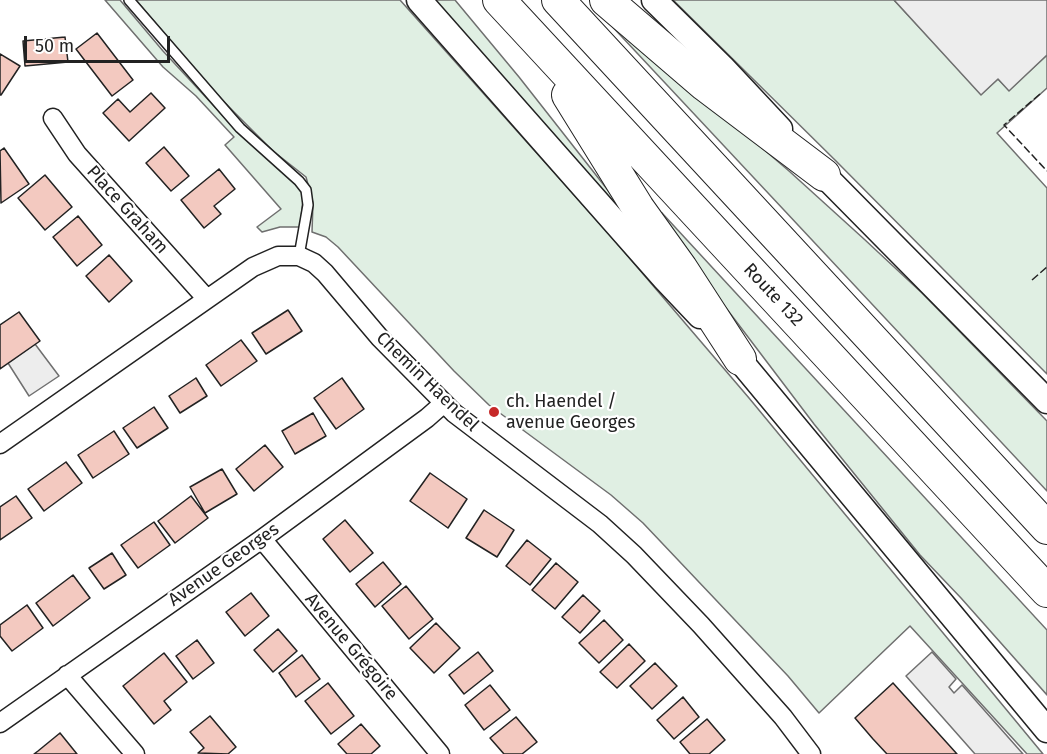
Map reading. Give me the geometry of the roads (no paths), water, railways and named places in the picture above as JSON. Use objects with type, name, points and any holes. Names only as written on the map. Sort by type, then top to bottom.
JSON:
[{"type":"highway","name":"Route 132","points":[[499,0],[1047,591]]},
{"type":"highway","points":[[558,0],[1047,528]]},
{"type":"highway","points":[[606,0],[705,85],[824,176]]},
{"type":"highway","points":[[527,31],[638,208],[681,268],[740,359]]},
{"type":"street","points":[[418,0],[665,279],[740,359],[1047,730]]},
{"type":"street","points":[[654,0],[722,67],[824,176],[1047,400]]},
{"type":"street","name":"Place Graham","points":[[53,118],[77,154],[206,298]]},
{"type":"street","points":[[0,444],[206,298],[266,260],[284,255],[299,256]]},
{"type":"street","name":"Chemin Haendel","points":[[299,256],[314,263],[325,273],[381,338],[444,403],[482,436],[600,524],[634,555],[758,687],[811,754]]},
{"type":"street","name":"Avenue Georges","points":[[0,723],[262,539],[427,418],[444,403]]},
{"type":"street","name":"Avenue Grégoire","points":[[262,539],[440,754]]},
{"type":"street","points":[[67,675],[135,754]]},
{"type":"lane","points":[[129,0],[240,128],[306,190],[308,205],[299,256]]},
{"type":"place","name":"ch. Haendel / avenue Georges","points":[[494,412]]}]
